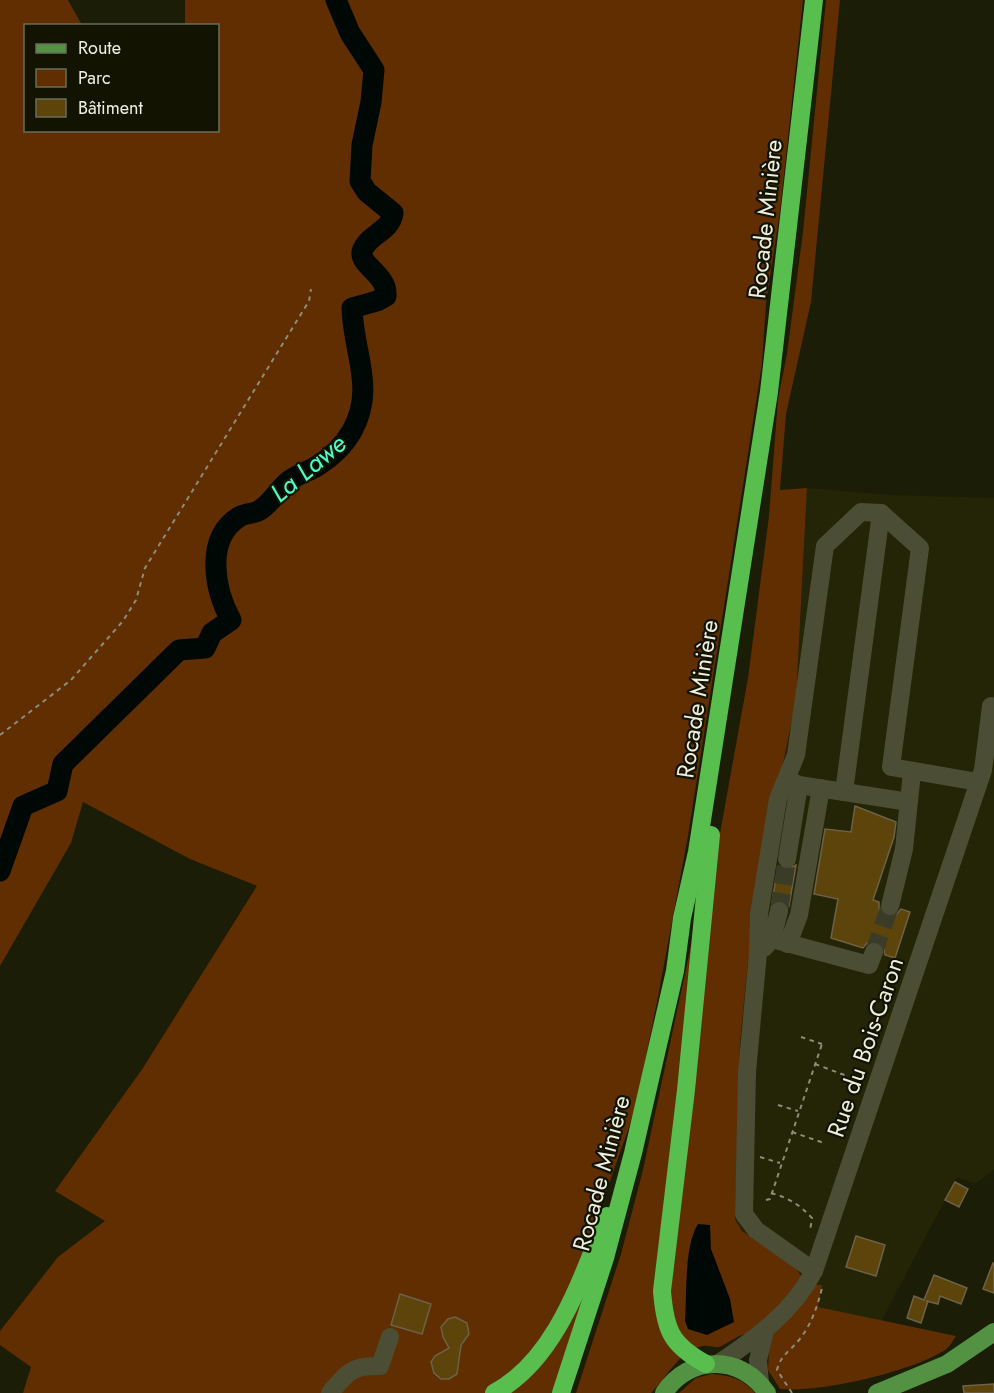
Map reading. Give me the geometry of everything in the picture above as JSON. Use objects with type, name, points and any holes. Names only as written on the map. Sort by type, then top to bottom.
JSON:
[{"type":"highway","name":"Rocade Minière","points":[[564,1385],[605,1258],[633,1153],[675,971],[726,678],[769,392],[814,0]]},
{"type":"highway","points":[[713,1363],[688,1354],[676,1343],[668,1328],[662,1291],[686,1090],[719,774],[726,678]]},
{"type":"highway","points":[[494,1393],[522,1373],[554,1332],[633,1153]]},
{"type":"main road","points":[[877,1393],[905,1388],[962,1356],[994,1332]]},
{"type":"main road","points":[[664,1393],[686,1371],[713,1363],[746,1371],[765,1390]]},
{"type":"street","points":[[787,859],[796,755],[825,546],[861,512],[881,513],[920,548],[891,767],[984,780]]},
{"type":"street","points":[[844,792],[881,513]]},
{"type":"street","name":"Rue du Bois-Caron","points":[[713,1363],[765,1331],[796,1298],[814,1271],[984,780],[992,713]]},
{"type":"street","points":[[890,906],[902,857],[912,771]]},
{"type":"street","points":[[793,782],[909,801]]},
{"type":"street","points":[[793,782],[778,799],[759,914],[758,953],[747,1072],[744,1214],[756,1230],[814,1271]]},
{"type":"street","points":[[758,953],[780,941],[799,915],[821,788]]},
{"type":"street","points":[[779,911],[780,941]]},
{"type":"street","points":[[780,941],[871,958]]},
{"type":"street","name":"Rue du Bois-Caron","points":[[765,1331],[758,1360],[765,1390]]},
{"type":"street","points":[[330,1393],[345,1376],[360,1365],[380,1366],[390,1337]]},
{"type":"path","points":[[0,735],[71,680],[123,621],[135,600],[145,568],[309,301],[311,289]]},
{"type":"path","points":[[766,1200],[771,1193],[822,1043],[801,1037]]},
{"type":"path","points":[[815,1064],[847,1076]]},
{"type":"path","points":[[778,1104],[799,1112]]},
{"type":"path","points":[[792,1132],[824,1143]]},
{"type":"path","points":[[760,1157],[781,1164]]},
{"type":"path","points":[[771,1193],[788,1198],[803,1208],[812,1218],[810,1231]]},
{"type":"shaded area","points":[[807,488],[893,495],[994,498],[994,1170],[975,1184],[957,1177],[881,1322],[817,1307],[807,1284],[794,1266],[742,1231],[735,1219],[740,1043],[748,962],[769,833],[796,700]]},
{"type":"shaded area","points":[[698,1224],[710,1225],[711,1249],[730,1299],[734,1322],[707,1335],[688,1329],[685,1321],[688,1257]]},
{"type":"green space","points":[[0,0],[68,0],[81,24],[24,24],[24,132],[219,132],[219,24],[185,24],[185,0],[803,0],[780,211],[766,304],[762,364],[688,836],[635,1110],[591,1235],[598,1260],[554,1393],[23,1393],[31,1367],[0,1345],[0,1331],[58,1257],[105,1221],[55,1191],[143,1068],[257,886],[190,859],[83,802],[71,843],[0,966]]},
{"type":"green space","points":[[826,0],[840,0],[811,302],[786,414],[780,490],[807,488],[796,700],[769,833],[748,962],[740,1043],[735,1219],[742,1231],[794,1266],[807,1284],[822,1285],[818,1307],[956,1336],[945,1350],[930,1358],[888,1373],[817,1388],[780,1389],[768,1370],[769,1348],[765,1332],[750,1333],[719,1347],[703,1346],[687,1353],[651,1393],[576,1393],[621,1254],[643,1170],[699,908],[719,839],[748,678],[769,516],[778,399],[787,354],[803,232]]},
{"type":"green space","points":[[711,1374],[736,1379],[746,1384],[755,1393],[679,1393],[696,1378]]},
{"type":"building","points":[[855,806],[896,822],[894,837],[873,900],[879,902],[879,910],[887,917],[894,917],[901,909],[910,912],[895,958],[885,955],[883,945],[877,941],[867,943],[863,948],[831,938],[838,899],[814,894],[825,829],[851,832]]},
{"type":"building","points":[[796,865],[789,906],[782,900],[772,902],[778,866],[786,870]]},
{"type":"building","points":[[955,1182],[968,1189],[959,1207],[945,1200]]},
{"type":"building","points":[[856,1236],[885,1245],[876,1276],[846,1267]]},
{"type":"building","points":[[994,1263],[994,1293],[983,1289]]},
{"type":"building","points":[[934,1275],[967,1288],[961,1304],[940,1296],[938,1304],[928,1301],[921,1323],[907,1318],[914,1296],[924,1300]]},
{"type":"building","points":[[400,1294],[431,1304],[422,1334],[391,1325]]},
{"type":"building","points":[[455,1317],[467,1323],[469,1334],[461,1345],[457,1374],[449,1379],[441,1379],[434,1373],[431,1362],[435,1356],[449,1348],[441,1327],[448,1319]]},
{"type":"building","points":[[994,1384],[994,1393],[964,1393],[963,1386]]},
{"type":"waterway","name":"La Lawe","points":[[0,871],[23,806],[57,791],[63,764],[179,650],[205,648],[212,633],[231,620],[221,595],[216,566],[221,538],[228,527],[239,517],[260,510],[292,479],[314,468],[332,455],[349,436],[359,415],[363,385],[352,308],[386,296],[383,282],[365,262],[362,252],[368,241],[388,225],[393,213],[367,192],[360,181],[362,145],[371,102],[374,70],[350,33],[336,0]]},
{"type":"tunnel","points":[[779,911],[787,859]]},
{"type":"tunnel","points":[[874,952],[890,906]]}]
